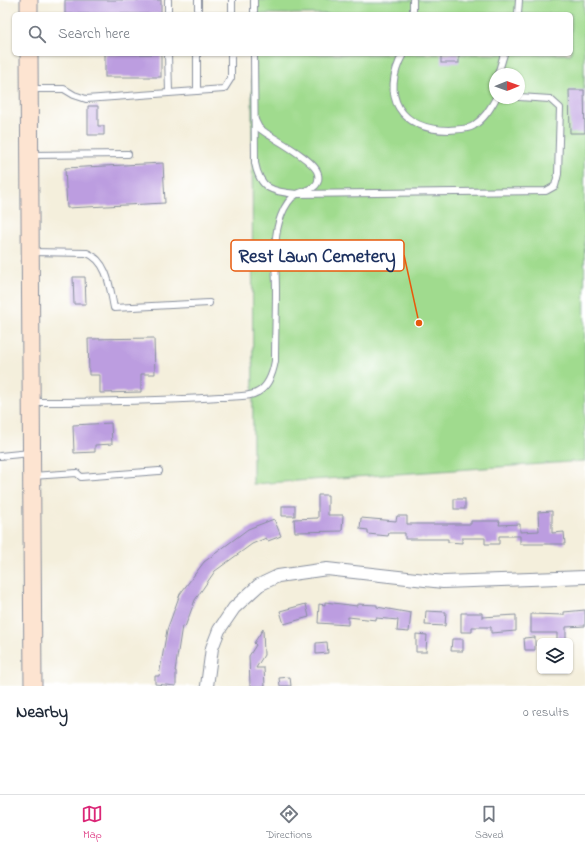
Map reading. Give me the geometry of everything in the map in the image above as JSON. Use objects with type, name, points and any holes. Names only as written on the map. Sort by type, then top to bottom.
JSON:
[{"type":"street","points":[[29,0],[29,12]]},
{"type":"street","points":[[29,56],[30,453],[33,686]]},
{"type":"street","points":[[207,686],[212,648],[219,630],[234,608],[259,585],[278,576],[327,569],[443,582],[585,576]]},
{"type":"lane","points":[[168,0],[168,12]]},
{"type":"lane","points":[[198,0],[198,12]]},
{"type":"lane","points":[[232,0],[232,12]]},
{"type":"lane","points":[[254,0],[254,12]]},
{"type":"lane","points":[[413,0],[413,12]]},
{"type":"lane","points":[[518,0],[518,12]]},
{"type":"lane","points":[[168,56],[169,92]]},
{"type":"lane","points":[[197,56],[197,91]]},
{"type":"lane","points":[[29,89],[64,89],[74,96],[86,99],[224,88],[231,78],[231,56]]},
{"type":"lane","points":[[254,56],[255,163],[257,174],[268,188],[277,193],[546,191],[555,186],[558,174],[560,108],[550,99],[525,98]]},
{"type":"lane","points":[[402,56],[395,68],[395,98],[399,110],[408,119],[437,130],[472,127],[487,114],[493,104]]},
{"type":"lane","points":[[500,68],[503,56]]},
{"type":"lane","points":[[30,402],[192,399],[249,395],[258,392],[266,385],[272,374],[275,360],[275,244],[278,224],[284,209],[297,194],[310,191],[318,181],[316,168],[312,163],[259,128],[255,120]]},
{"type":"lane","points":[[29,155],[128,154]]},
{"type":"lane","points":[[30,252],[87,253],[95,256],[107,274],[114,308],[209,303]]},
{"type":"lane","points":[[0,456],[30,453]]},
{"type":"lane","points":[[31,476],[77,473],[81,477],[158,471]]},
{"type":"green space","points":[[253,0],[584,0],[585,461],[253,484],[252,56],[573,56],[573,12],[253,12]]},
{"type":"building","points":[[65,0],[161,0],[161,12],[65,12]]},
{"type":"building","points":[[105,56],[161,56],[161,77],[105,77]]},
{"type":"building","points":[[441,56],[459,56],[459,63],[441,63]]},
{"type":"building","points":[[569,90],[584,90],[585,133],[570,133]]},
{"type":"building","points":[[88,106],[98,106],[98,126],[104,126],[104,135],[88,135]]},
{"type":"building","points":[[163,163],[165,203],[67,208],[65,168]]},
{"type":"building","points":[[73,277],[85,277],[86,304],[74,304]]},
{"type":"building","points":[[154,338],[155,374],[141,374],[141,392],[100,393],[100,375],[89,375],[88,339]]},
{"type":"building","points":[[111,423],[112,444],[95,445],[95,452],[74,453],[73,425]]},
{"type":"building","points":[[318,495],[328,495],[328,515],[343,515],[342,531],[295,532],[294,519],[318,518]]},
{"type":"building","points":[[454,499],[465,499],[465,509],[454,509]]},
{"type":"building","points":[[282,506],[295,506],[295,516],[282,516]]},
{"type":"building","points":[[552,511],[552,533],[564,532],[565,544],[520,544],[520,536],[499,536],[499,544],[485,544],[485,538],[462,538],[462,543],[448,542],[448,539],[405,539],[405,533],[389,533],[388,536],[368,534],[368,530],[360,529],[361,518],[396,521],[397,516],[407,516],[407,524],[471,524],[471,521],[500,521],[499,525],[520,524],[520,532],[539,531],[538,512]]},
{"type":"building","points":[[274,519],[281,536],[268,541],[266,538],[252,544],[215,571],[195,600],[185,627],[182,626],[175,671],[176,686],[155,684],[155,676],[159,676],[167,630],[180,594],[204,562],[248,529]]},
{"type":"building","points":[[325,602],[357,606],[357,604],[377,605],[377,607],[411,613],[409,632],[397,631],[398,620],[376,618],[376,620],[348,617],[348,625],[318,623],[319,604],[325,605]]},
{"type":"building","points":[[306,604],[309,617],[284,624],[280,611]]},
{"type":"building","points":[[585,610],[585,626],[566,627],[566,638],[557,638],[557,633],[531,633],[531,614],[564,615],[564,612]]},
{"type":"building","points":[[426,611],[446,612],[445,626],[425,625]]},
{"type":"building","points":[[461,613],[482,613],[482,617],[516,615],[516,631],[491,633],[491,627],[472,627],[472,632],[461,632]]},
{"type":"building","points":[[263,629],[264,655],[256,668],[264,668],[265,686],[250,686],[249,656],[256,645],[254,643]]},
{"type":"building","points":[[416,634],[427,635],[426,652],[416,652]]},
{"type":"building","points":[[535,637],[535,650],[525,650],[524,638]]},
{"type":"building","points":[[452,639],[463,639],[463,651],[451,651]]},
{"type":"building","points":[[327,642],[328,653],[316,654],[316,643]]},
{"type":"building","points":[[290,677],[291,686],[280,686],[279,678]]},
{"type":"place","name":"Rest Lawn Cemetery","points":[[419,323]]}]
